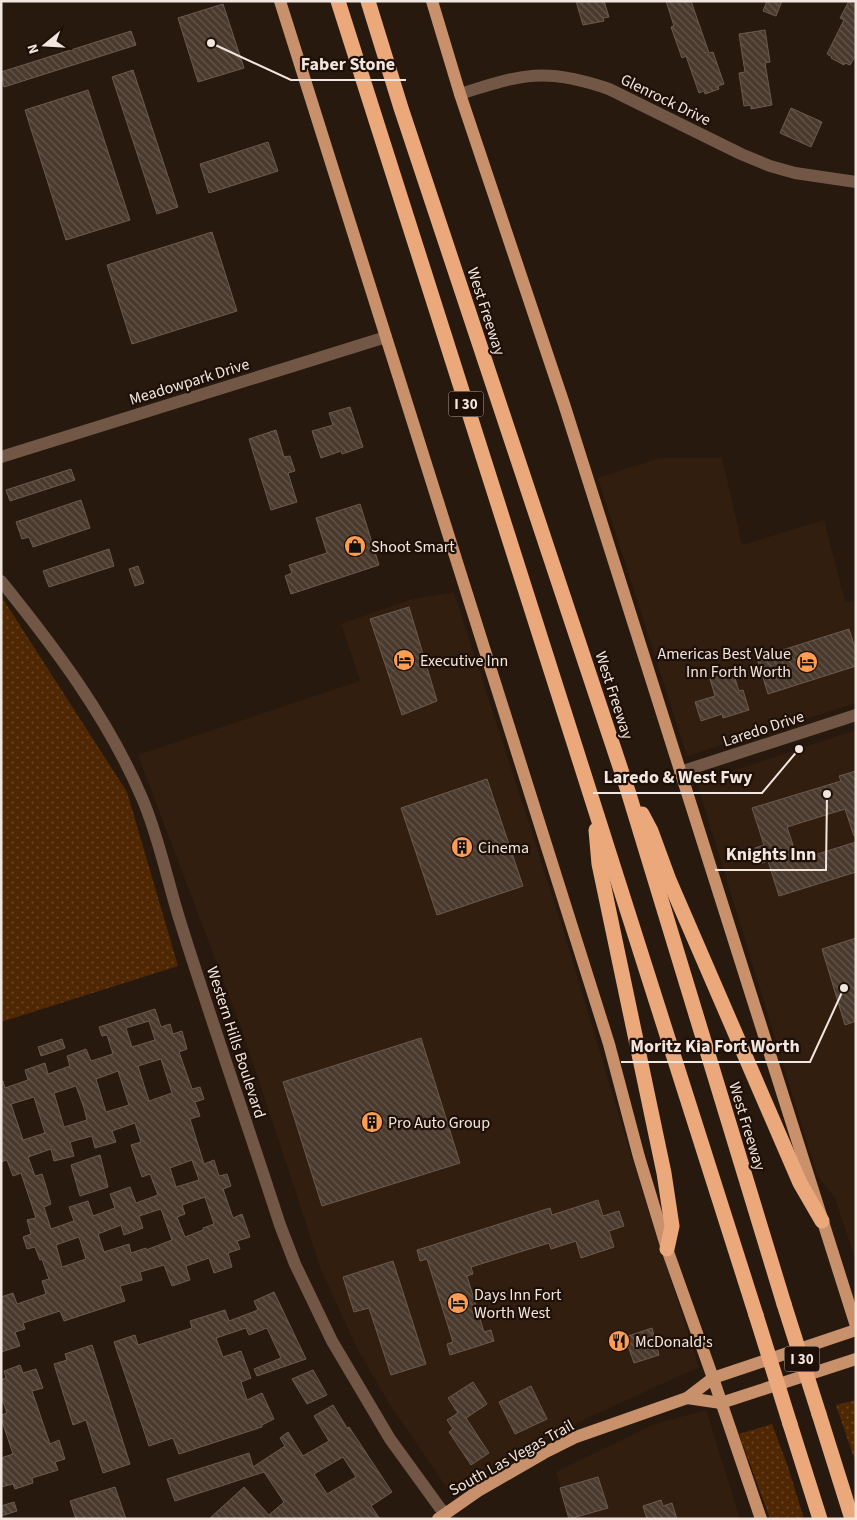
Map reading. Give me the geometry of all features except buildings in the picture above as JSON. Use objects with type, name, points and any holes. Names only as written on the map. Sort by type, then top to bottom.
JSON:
[{"type":"highway","name":"I 30","points":[[338,1],[820,1519]]},
{"type":"highway","name":"West Freeway","points":[[368,1],[401,108],[628,791],[784,1304],[852,1519]]},
{"type":"highway","points":[[628,791],[651,831],[669,880],[800,1183],[822,1221]]},
{"type":"highway","points":[[595,806],[599,864],[664,1173],[672,1226],[667,1249]]},
{"type":"main road","points":[[280,1],[609,1044],[639,1157],[667,1249],[761,1519]]},
{"type":"main road","points":[[432,1],[460,94],[564,404],[856,1326]]},
{"type":"main road","name":"South Las Vegas Trail","points":[[442,1516],[478,1491],[576,1437],[687,1398],[713,1378],[856,1330]]},
{"type":"main road","points":[[721,1403],[856,1359]]},
{"type":"main road","name":"South Las Vegas Trail","points":[[687,1398],[721,1403]]},
{"type":"street","name":"Glenrock Drive","points":[[460,94],[518,77],[538,74],[564,76],[609,89],[741,154],[770,166],[795,173],[856,182]]},
{"type":"street","name":"Meadowpark Drive","points":[[1,457],[386,337]]},
{"type":"street","name":"Western Hills Boulevard","points":[[1,581],[47,637],[95,710],[117,747],[142,799],[280,1225],[295,1264],[332,1341],[390,1439],[440,1508],[442,1516]]},
{"type":"street","name":"Laredo Drive","points":[[680,772],[856,715]]},
{"type":"shaded area","points":[[660,458],[722,458],[742,545],[824,520],[845,602],[856,601],[856,703],[687,756],[598,478]]},
{"type":"shaded area","points":[[454,592],[560,920],[637,1175],[699,1367],[587,1418],[449,1491],[389,1403],[358,1350],[322,1272],[241,1027],[138,755],[360,681],[341,624],[409,600]]},
{"type":"shaded area","points":[[1,596],[127,792],[178,966],[1,1022]]},
{"type":"shaded area","points":[[856,730],[856,1262],[835,1198],[817,1175],[697,783]]},
{"type":"shaded area","points":[[856,1400],[856,1464],[836,1405]]},
{"type":"shaded area","points":[[706,1410],[740,1519],[570,1519],[556,1472],[652,1425]]},
{"type":"shaded area","points":[[772,1424],[804,1519],[770,1519],[739,1434]]},
{"type":"place","name":"Faber Stone","points":[[211,43]]},
{"type":"place","name":"Shoot Smart","points":[[355,546]]},
{"type":"place","name":"Executive Inn","points":[[404,660]]},
{"type":"place","name":"Americas Best Value Inn Forth Worth","points":[[807,662]]},
{"type":"place","name":"Laredo & West Fwy","points":[[799,749]]},
{"type":"place","name":"Knights Inn","points":[[827,794]]},
{"type":"place","name":"Cinema","points":[[462,847]]},
{"type":"place","name":"Moritz Kia Fort Worth","points":[[844,988]]},
{"type":"place","name":"Pro Auto Group","points":[[372,1122]]},
{"type":"place","name":"Days Inn Fort Worth West","points":[[458,1303]]},
{"type":"place","name":"McDonald's","points":[[619,1341]]}]
